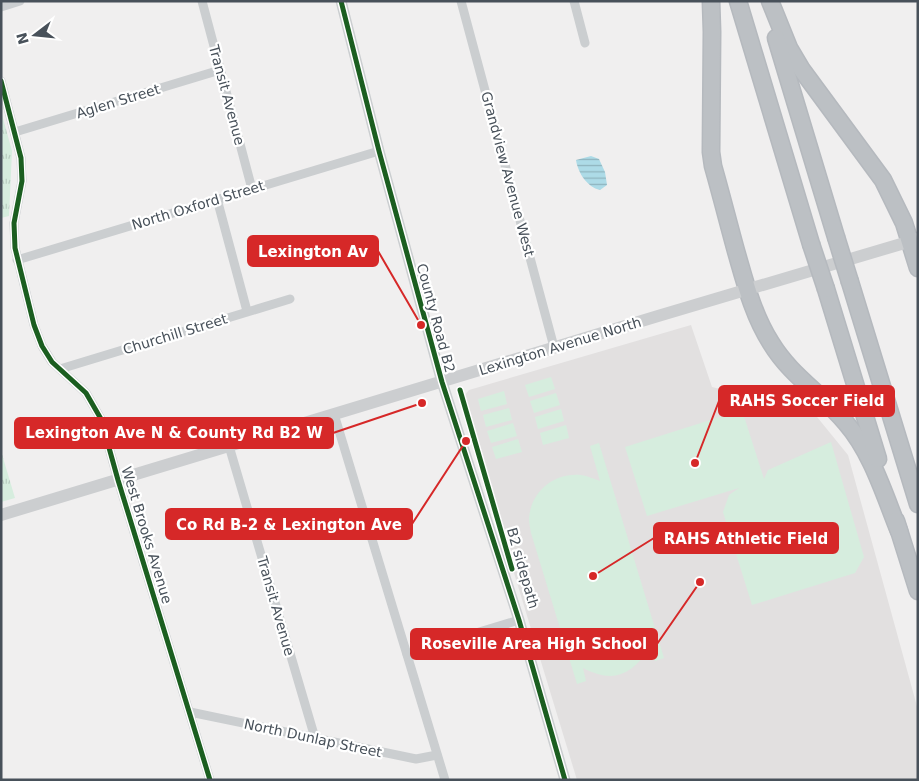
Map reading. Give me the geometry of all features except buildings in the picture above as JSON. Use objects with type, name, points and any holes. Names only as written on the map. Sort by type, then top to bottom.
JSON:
[{"type":"highway","points":[[711,1],[711,152],[713,166],[747,290],[763,328],[778,355],[799,379],[833,408],[854,433],[868,457],[900,531]]},
{"type":"highway","points":[[738,1],[918,591]]},
{"type":"highway","points":[[765,1],[918,504]]},
{"type":"highway","points":[[770,1],[789,48],[802,70],[883,180],[914,240],[918,268]]},
{"type":"main road","name":"Lexington Avenue North","points":[[1,515],[914,240]]},
{"type":"street","points":[[1,7],[20,1]]},
{"type":"street","name":"Transit Avenue","points":[[202,1],[252,188]]},
{"type":"street","name":"County Road B2","points":[[341,1],[379,151],[442,382],[519,620],[565,780]]},
{"type":"street","name":"Grandview Avenue West","points":[[461,1],[554,347]]},
{"type":"street","points":[[574,1],[584,43]]},
{"type":"street","name":"Aglen Street","points":[[15,132],[220,70]]},
{"type":"street","name":"West Brooks Avenue","points":[[1,81],[15,132],[22,171],[14,223],[16,260],[38,338],[52,362],[86,394],[97,410],[210,780]]},
{"type":"street","name":"North Oxford Street","points":[[16,260],[379,151]]},
{"type":"street","points":[[217,199],[247,311]]},
{"type":"street","name":"Churchill Street","points":[[60,369],[290,298]]},
{"type":"street","points":[[334,414],[445,780]]},
{"type":"street","name":"Transit Avenue","points":[[229,446],[314,738]]},
{"type":"street","points":[[407,654],[519,620]]},
{"type":"street","name":"North Dunlap Street","points":[[190,712],[416,759],[437,755]]},
{"type":"shaded area","points":[[691,325],[712,387],[813,412],[848,455],[918,710],[918,780],[577,780],[469,425],[463,397],[469,390]]},
{"type":"green space","points":[[1,111],[12,151],[9,216],[1,218]]},
{"type":"green space","points":[[551,377],[555,389],[529,397],[525,385]]},
{"type":"green space","points":[[504,391],[507,404],[481,411],[478,399]]},
{"type":"green space","points":[[556,393],[560,405],[534,413],[530,401]]},
{"type":"green space","points":[[509,408],[512,420],[486,427],[483,415]]},
{"type":"green space","points":[[561,409],[564,421],[538,429],[535,417]]},
{"type":"green space","points":[[742,410],[764,479],[768,470],[831,442],[864,557],[855,573],[752,605],[723,512],[729,495],[739,488],[647,516],[625,447]]},
{"type":"green space","points":[[513,423],[517,436],[491,443],[487,431]]},
{"type":"green space","points":[[566,425],[569,438],[543,445],[540,433]]},
{"type":"green space","points":[[518,439],[522,452],[496,459],[492,447]]},
{"type":"green space","points":[[599,443],[664,658],[655,661],[650,648],[636,665],[621,674],[613,676],[604,675],[583,668],[586,681],[577,684],[531,533],[529,518],[534,499],[546,485],[554,480],[571,475],[581,475],[600,481],[590,446]]},
{"type":"green space","points":[[1,451],[15,498],[1,502]]},
{"type":"water","points":[[591,156],[599,159],[605,172],[607,185],[600,190],[587,183],[577,165],[576,160]]},
{"type":"cycle path","name":"B2 sidepath","points":[[341,1],[379,151],[442,382],[519,620],[565,780]]},
{"type":"cycle path","points":[[1,81],[21,158],[22,181],[14,223],[15,248],[34,325],[42,346],[52,362],[86,393],[101,419],[210,780]]},
{"type":"cycle path","name":"B2 sidepath","points":[[460,390],[512,569]]},
{"type":"place","name":"Lexington Av","points":[[421,325]]},
{"type":"place","name":"Lexington Ave N & County Rd B2 W","points":[[422,403]]},
{"type":"place","name":"Co Rd B-2 & Lexington Ave","points":[[466,441]]},
{"type":"place","name":"RAHS Soccer Field","points":[[695,463]]},
{"type":"place","name":"RAHS Athletic Field","points":[[593,576]]},
{"type":"place","name":"Roseville Area High School","points":[[700,582]]}]
